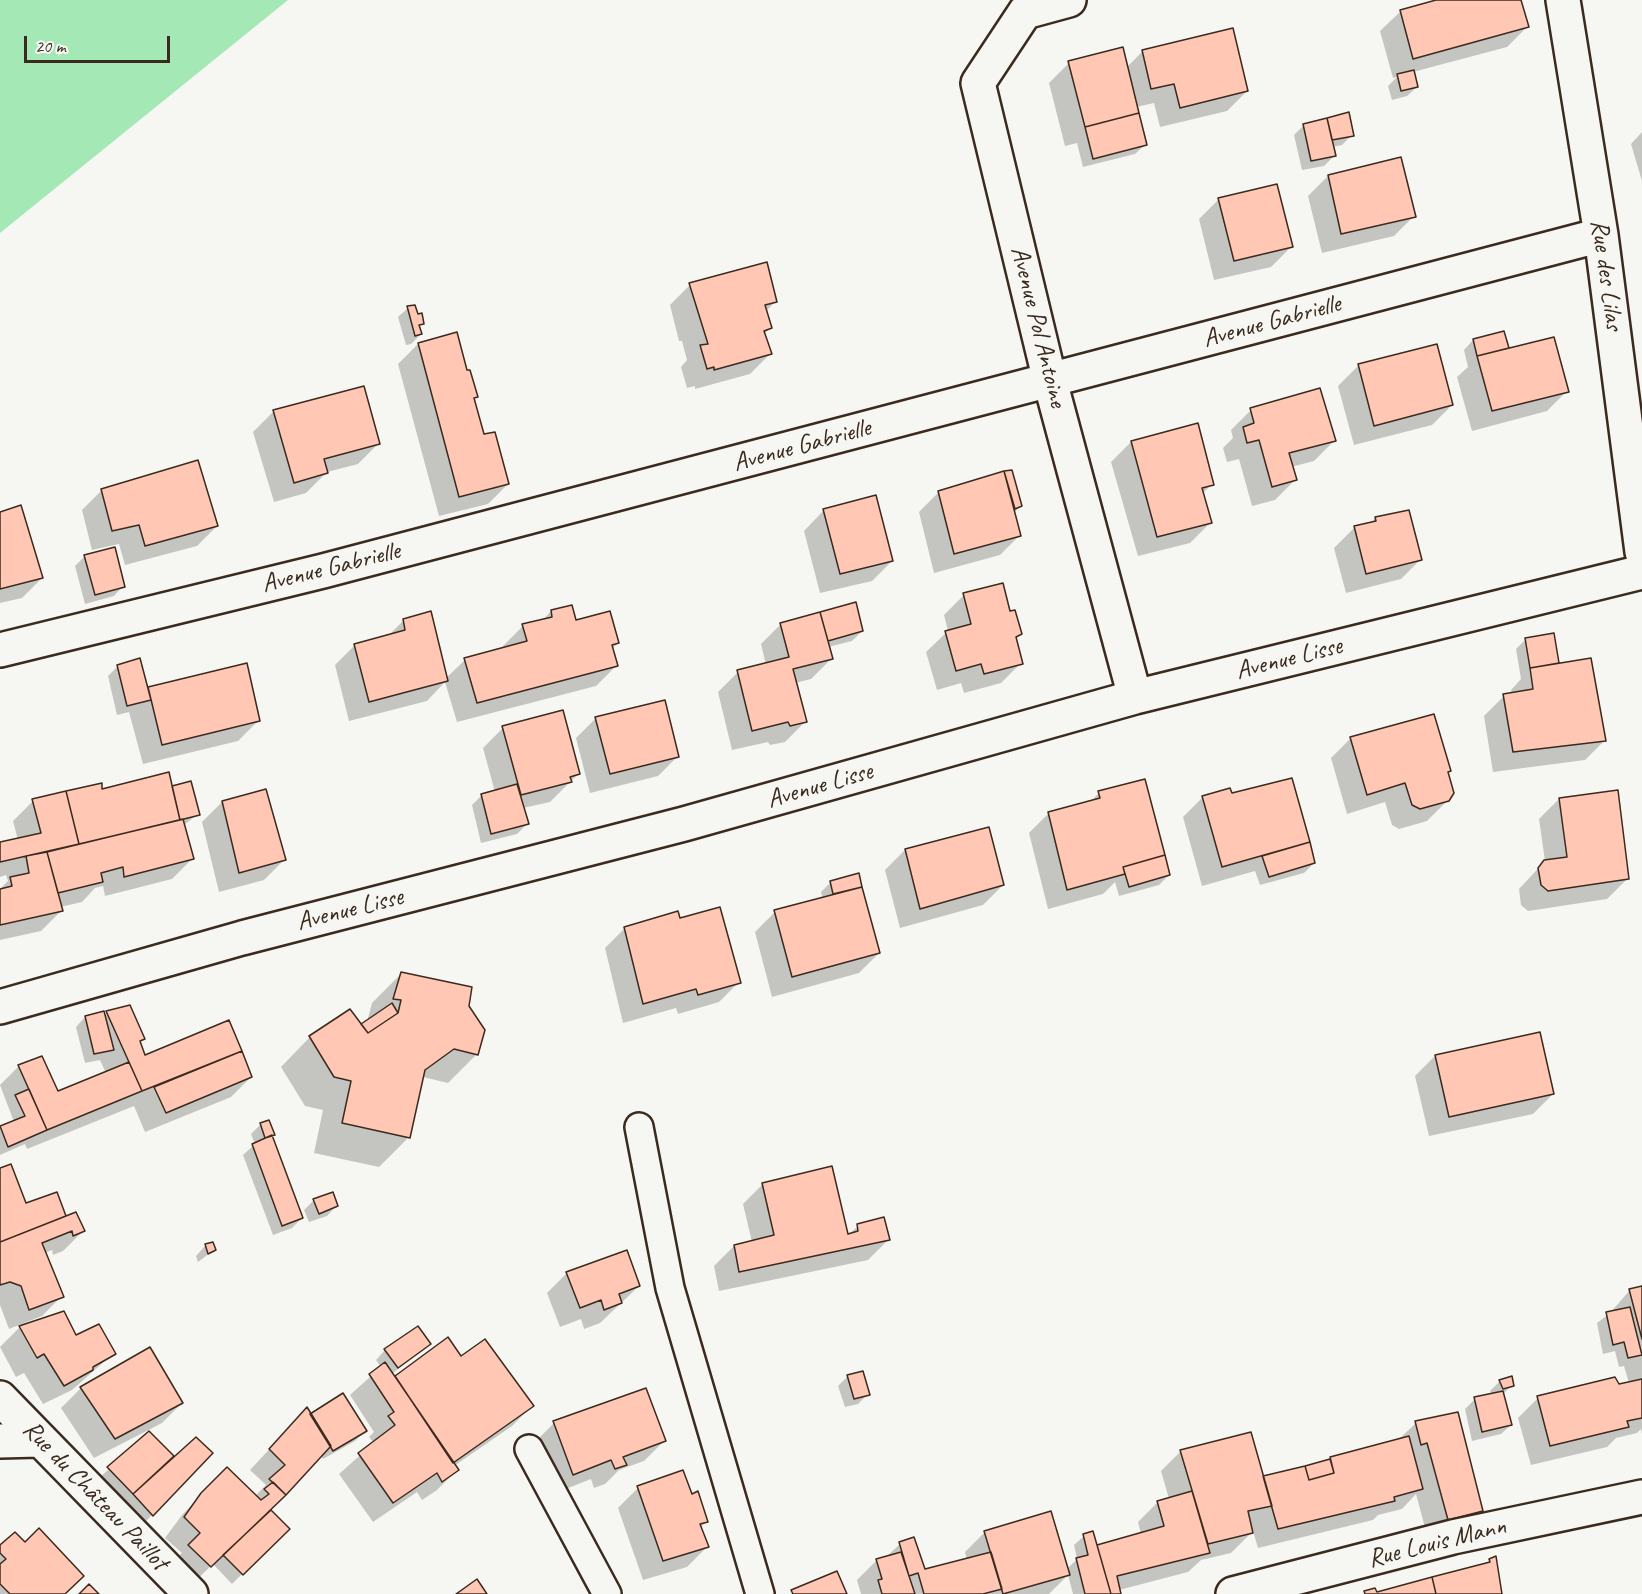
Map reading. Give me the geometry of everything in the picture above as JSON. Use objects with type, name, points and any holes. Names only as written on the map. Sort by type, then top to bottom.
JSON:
[{"type":"street","name":"Avenue Pol Antoine","points":[[1069,0],[1024,12],[978,83],[1050,381],[1135,698]]},
{"type":"street","name":"Rue des Lilas","points":[[1563,0],[1602,235],[1642,552]]},
{"type":"street","name":"Avenue Gabrielle","points":[[0,650],[323,571],[1602,235]]},
{"type":"street","name":"Avenue Lisse","points":[[0,1007],[253,935],[684,824],[1135,698],[1642,572]]},
{"type":"street","name":"Rue du Château Paillot","points":[[0,1398],[191,1594]]},
{"type":"street","points":[[0,1441],[39,1440]]},
{"type":"street","name":"Rue Louis Mann","points":[[1233,1594],[1453,1537],[1642,1497]]},
{"type":"lane","points":[[639,1127],[670,1288],[760,1594]]},
{"type":"lane","points":[[529,1449],[607,1594]]},
{"type":"green space","points":[[0,0],[288,0],[0,233]]},
{"type":"building","points":[[1436,0],[1521,0],[1529,27],[1413,59],[1400,10]]},
{"type":"building","points":[[1233,28],[1248,91],[1180,108],[1174,84],[1151,89],[1142,50]]},
{"type":"building","points":[[1123,47],[1139,113],[1085,127],[1068,61]]},
{"type":"building","points":[[1414,70],[1418,87],[1401,91],[1397,74]]},
{"type":"building","points":[[1349,112],[1354,136],[1332,140],[1327,118]]},
{"type":"building","points":[[1139,113],[1147,145],[1093,159],[1085,127]]},
{"type":"building","points":[[1327,118],[1336,156],[1311,161],[1303,124]]},
{"type":"building","points":[[1401,157],[1416,217],[1341,234],[1328,175]]},
{"type":"building","points":[[1277,184],[1293,247],[1234,261],[1218,198]]},
{"type":"building","points":[[767,262],[777,302],[765,305],[772,328],[764,331],[772,354],[714,370],[714,367],[707,369],[700,345],[708,344],[689,283]]},
{"type":"building","points":[[415,305],[418,314],[422,313],[424,324],[419,325],[422,334],[415,336],[407,306]]},
{"type":"building","points":[[1504,331],[1509,348],[1477,356],[1473,339]]},
{"type":"building","points":[[457,332],[467,370],[470,370],[478,397],[474,398],[484,434],[495,432],[509,484],[459,497],[418,343]]},
{"type":"building","points":[[1554,337],[1569,392],[1492,411],[1477,356]]},
{"type":"building","points":[[1437,344],[1453,405],[1374,426],[1358,364]]},
{"type":"building","points":[[364,386],[380,444],[324,459],[328,473],[294,483],[273,410]]},
{"type":"building","points":[[1320,388],[1336,441],[1289,453],[1297,480],[1272,487],[1259,440],[1247,443],[1243,427],[1254,423],[1250,408]]},
{"type":"building","points":[[1198,423],[1214,485],[1202,488],[1212,523],[1157,537],[1131,441]]},
{"type":"building","points":[[198,460],[218,526],[145,546],[139,525],[112,531],[101,489]]},
{"type":"building","points":[[1012,470],[1022,506],[1015,509],[1004,471]]},
{"type":"building","points":[[1004,471],[1021,536],[954,554],[938,491]]},
{"type":"building","points":[[876,495],[893,561],[840,574],[823,509]]},
{"type":"building","points":[[21,505],[43,578],[0,589],[0,512]]},
{"type":"building","points":[[1409,510],[1422,560],[1366,574],[1354,526],[1376,521],[1375,517]]},
{"type":"building","points":[[115,547],[125,587],[95,595],[84,555]]},
{"type":"building","points":[[1003,583],[1010,611],[1015,610],[1022,634],[1016,637],[1023,664],[984,674],[981,664],[956,671],[945,631],[971,624],[963,593]]},
{"type":"building","points":[[856,602],[863,631],[828,641],[820,612]]},
{"type":"building","points":[[572,605],[576,620],[610,611],[619,643],[612,645],[618,666],[477,703],[464,658],[527,641],[522,624],[552,617],[551,610]]},
{"type":"building","points":[[431,611],[448,681],[369,702],[354,644],[405,630],[403,619]]},
{"type":"building","points":[[820,612],[833,659],[793,669],[807,722],[790,726],[788,722],[752,731],[737,670],[789,657],[780,623]]},
{"type":"building","points":[[1554,633],[1559,663],[1530,668],[1525,638]]},
{"type":"building","points":[[140,658],[151,700],[127,706],[117,665]]},
{"type":"building","points":[[1591,658],[1606,741],[1513,752],[1503,694],[1533,689],[1530,668]]},
{"type":"building","points":[[247,663],[260,721],[162,745],[148,687]]},
{"type":"building","points":[[665,700],[679,757],[610,774],[595,717]]},
{"type":"building","points":[[563,710],[580,774],[570,777],[572,782],[521,795],[502,726]]},
{"type":"building","points":[[1434,714],[1451,771],[1448,772],[1454,793],[1449,801],[1420,809],[1412,805],[1405,783],[1367,795],[1350,737]]},
{"type":"building","points":[[169,772],[180,820],[79,844],[66,791],[102,783],[102,789]]},
{"type":"building","points":[[1292,778],[1310,842],[1222,867],[1202,796],[1230,788],[1232,793]]},
{"type":"building","points":[[1145,779],[1165,855],[1123,867],[1125,874],[1067,890],[1048,812],[1100,798],[1098,791]]},
{"type":"building","points":[[191,781],[200,815],[180,820],[172,786]]},
{"type":"building","points":[[517,784],[529,824],[491,834],[481,794]]},
{"type":"building","points":[[266,789],[286,860],[239,873],[222,801]]},
{"type":"building","points":[[1618,790],[1629,879],[1548,891],[1541,885],[1538,868],[1544,860],[1567,857],[1559,798]]},
{"type":"building","points":[[66,791],[79,844],[0,862],[0,842],[41,833],[32,799]]},
{"type":"building","points":[[183,819],[194,859],[124,877],[123,867],[101,873],[103,882],[58,893],[47,852]]},
{"type":"building","points":[[989,827],[1004,885],[920,909],[905,849]]},
{"type":"building","points":[[1310,842],[1315,863],[1269,877],[1262,856]]},
{"type":"building","points":[[47,852],[63,911],[0,925],[0,889],[12,886],[10,877],[29,873],[26,856]]},
{"type":"building","points":[[1165,855],[1170,875],[1129,887],[1123,867]]},
{"type":"building","points":[[859,873],[862,887],[833,894],[830,881]]},
{"type":"building","points":[[862,887],[880,953],[792,977],[774,910]]},
{"type":"building","points":[[720,907],[741,983],[698,995],[696,989],[643,1004],[624,927],[678,911],[680,918]]},
{"type":"building","points":[[401,972],[472,987],[469,1006],[485,1030],[478,1055],[454,1049],[425,1070],[410,1138],[342,1123],[351,1081],[334,1077],[309,1036],[350,1009],[368,1033],[398,1013],[401,1000],[393,999]]},
{"type":"building","points":[[392,1003],[398,1013],[368,1033],[361,1024]]},
{"type":"building","points":[[130,1005],[145,1039],[140,1041],[145,1055],[229,1020],[242,1051],[142,1091],[106,1011]]},
{"type":"building","points":[[104,1011],[114,1050],[94,1054],[85,1016]]},
{"type":"building","points":[[1540,1032],[1554,1094],[1449,1117],[1435,1055]]},
{"type":"building","points":[[242,1051],[252,1077],[166,1113],[154,1087]]},
{"type":"building","points":[[42,1056],[58,1091],[129,1062],[142,1091],[47,1130],[18,1065]]},
{"type":"building","points":[[29,1089],[47,1130],[8,1147],[0,1126],[25,1116],[15,1095]]},
{"type":"building","points":[[269,1120],[275,1135],[265,1138],[260,1123]]},
{"type":"building","points":[[272,1135],[303,1218],[282,1226],[252,1144]]},
{"type":"building","points":[[11,1164],[26,1203],[57,1192],[66,1216],[0,1242],[0,1168]]},
{"type":"building","points":[[832,1166],[848,1234],[858,1231],[857,1224],[884,1217],[890,1240],[739,1272],[734,1245],[774,1235],[762,1183]]},
{"type":"building","points":[[333,1192],[338,1206],[319,1214],[313,1199]]},
{"type":"building","points":[[76,1212],[85,1231],[73,1236],[72,1231],[42,1243],[64,1297],[29,1310],[21,1286],[10,1282],[0,1285],[0,1242]]},
{"type":"building","points":[[213,1242],[216,1250],[208,1254],[205,1244]]},
{"type":"building","points":[[627,1250],[640,1286],[619,1294],[622,1303],[604,1310],[601,1300],[580,1308],[566,1272]]},
{"type":"building","points":[[1642,1286],[1642,1339],[1629,1289]]},
{"type":"building","points":[[1630,1307],[1642,1355],[1628,1358],[1624,1342],[1613,1345],[1606,1312]]},
{"type":"building","points":[[64,1311],[76,1335],[99,1324],[116,1354],[64,1386],[44,1354],[37,1358],[19,1326]]},
{"type":"building","points":[[418,1326],[431,1344],[398,1368],[384,1349]]},
{"type":"building","points":[[448,1337],[461,1356],[485,1339],[534,1406],[453,1463],[395,1376]]},
{"type":"building","points":[[150,1347],[183,1403],[115,1439],[80,1387]]},
{"type":"building","points":[[385,1362],[459,1470],[442,1482],[437,1473],[393,1503],[358,1453],[395,1425],[388,1416],[394,1412],[369,1374]]},
{"type":"building","points":[[863,1371],[870,1395],[854,1399],[847,1375]]},
{"type":"building","points":[[1512,1376],[1514,1386],[1503,1389],[1499,1380]]},
{"type":"building","points":[[1615,1377],[1619,1384],[1642,1379],[1642,1418],[1627,1421],[1629,1427],[1550,1446],[1537,1396]]},
{"type":"building","points":[[646,1388],[666,1441],[623,1457],[627,1465],[615,1469],[611,1460],[573,1475],[553,1421]]},
{"type":"building","points":[[1503,1391],[1512,1425],[1482,1432],[1474,1397]]},
{"type":"building","points":[[343,1393],[367,1431],[333,1451],[310,1414]]},
{"type":"building","points":[[307,1407],[331,1446],[286,1495],[269,1479],[285,1465],[269,1449]]},
{"type":"building","points":[[1458,1412],[1483,1511],[1448,1520],[1427,1443],[1421,1445],[1415,1421]]},
{"type":"building","points":[[149,1431],[174,1456],[133,1494],[107,1467]]},
{"type":"building","points":[[1251,1432],[1272,1506],[1248,1511],[1253,1533],[1208,1544],[1180,1450]]},
{"type":"building","points":[[1409,1436],[1423,1489],[1394,1497],[1395,1501],[1278,1529],[1263,1476],[1305,1466],[1309,1480],[1334,1473],[1330,1457]]},
{"type":"building","points":[[196,1437],[213,1453],[153,1516],[133,1494]]},
{"type":"building","points":[[1330,1459],[1334,1473],[1309,1480],[1305,1466]]},
{"type":"building","points":[[227,1467],[261,1500],[269,1494],[264,1489],[273,1482],[286,1495],[211,1567],[188,1545],[200,1533],[184,1517],[201,1493]]},
{"type":"building","points":[[683,1470],[692,1494],[698,1491],[708,1522],[700,1524],[709,1547],[663,1561],[637,1486]]},
{"type":"building","points":[[1192,1491],[1210,1553],[1117,1576],[1121,1594],[1111,1594],[1097,1545],[1164,1526],[1157,1501]]},
{"type":"building","points":[[271,1510],[290,1529],[243,1575],[223,1555]]},
{"type":"building","points":[[1051,1511],[1070,1575],[1003,1594],[984,1531]]},
{"type":"building","points":[[39,1528],[84,1576],[65,1594],[10,1594],[0,1584],[0,1564],[6,1559],[0,1553],[0,1545],[15,1532],[25,1542]]},
{"type":"building","points":[[1093,1531],[1111,1594],[1085,1594],[1076,1558],[1088,1555],[1083,1534]]},
{"type":"building","points":[[914,1537],[925,1569],[991,1552],[1002,1589],[983,1594],[924,1594],[918,1573],[909,1576],[899,1542]]},
{"type":"building","points":[[901,1552],[915,1594],[882,1594],[878,1580],[882,1579],[876,1559]]},
{"type":"building","points":[[1496,1556],[1502,1594],[1436,1594],[1432,1577],[1490,1562],[1489,1559]]},
{"type":"building","points":[[837,1571],[847,1594],[793,1594],[791,1590]]},
{"type":"building","points":[[1432,1577],[1436,1594],[1365,1594],[1364,1591],[1375,1588],[1377,1592]]},
{"type":"building","points":[[477,1579],[487,1594],[456,1594]]},
{"type":"building","points":[[89,1584],[99,1594],[79,1594]]}]
